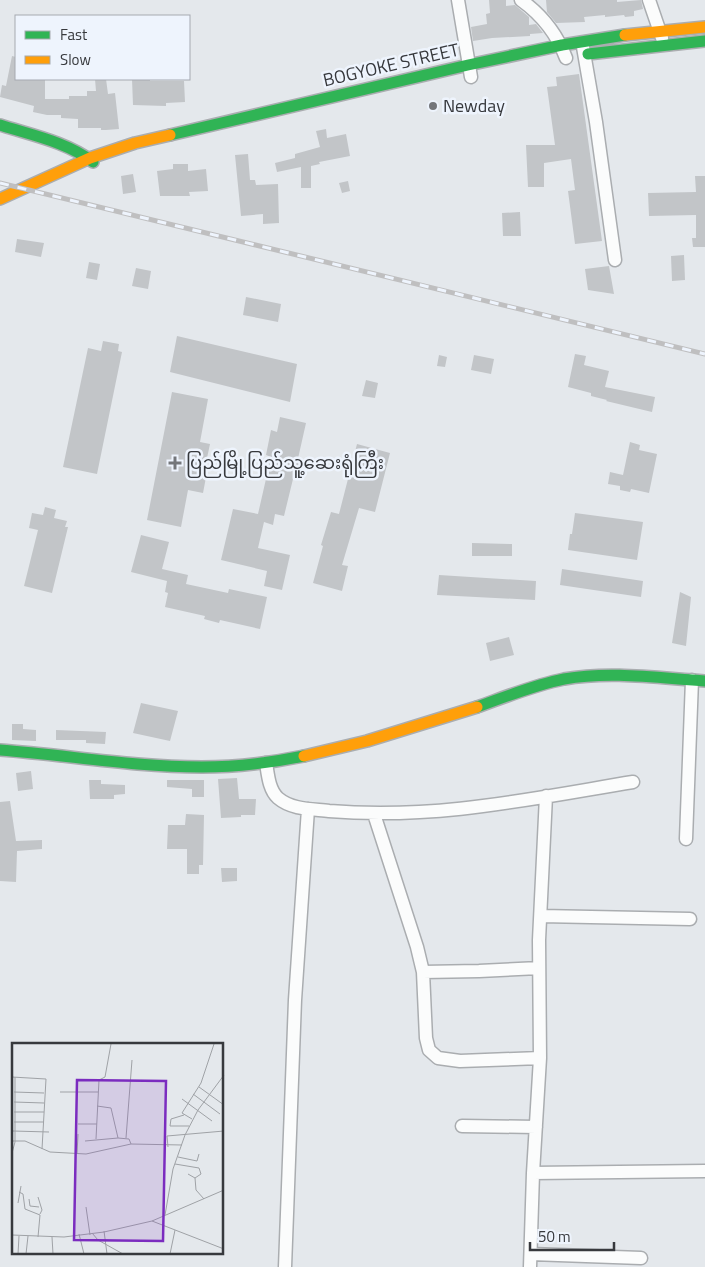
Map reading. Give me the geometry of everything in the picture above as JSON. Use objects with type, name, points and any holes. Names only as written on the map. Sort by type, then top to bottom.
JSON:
[{"type":"main road","name":"BOGYOKE STREET","points":[[224,128],[660,31],[705,27]]},
{"type":"main road","name":"BOGYOKE STREET","points":[[583,48],[664,45],[705,41]]},
{"type":"main road","name":"BOGYOKE STREET","points":[[0,199],[77,165],[135,143],[224,128],[277,122]]},
{"type":"main road","points":[[0,124],[91,160]]},
{"type":"main road","points":[[0,750],[167,766],[198,767],[266,763],[353,745],[403,731],[565,679],[592,676],[620,676],[699,680]]},
{"type":"street","points":[[458,0],[470,74]]},
{"type":"street","points":[[521,0],[533,9],[548,25],[562,54]]},
{"type":"street","points":[[649,0],[664,45]]},
{"type":"street","points":[[583,48],[615,260]]},
{"type":"street","points":[[686,839],[699,680]]},
{"type":"street","points":[[266,763],[269,783],[273,792],[278,798],[294,806],[308,809],[374,814],[434,812],[508,804],[633,782]]},
{"type":"street","points":[[546,796],[541,916],[540,1058],[533,1173],[531,1261],[641,1258]]},
{"type":"street","points":[[285,1267],[295,1000],[308,809]]},
{"type":"street","points":[[374,814],[408,916],[423,972],[426,1038],[429,1050],[438,1058],[460,1061],[540,1058]]},
{"type":"street","points":[[541,916],[690,919]]},
{"type":"street","points":[[423,972],[540,968]]},
{"type":"street","points":[[462,1126],[536,1127]]},
{"type":"street","points":[[533,1173],[705,1171]]},
{"type":"building","points":[[489,0],[506,0],[506,6],[515,5],[529,17],[529,25],[536,24],[543,33],[530,34],[530,36],[473,41],[471,27],[487,24],[486,14],[490,13]]},
{"type":"building","points":[[546,0],[617,0],[617,2],[641,0],[643,9],[634,11],[634,16],[605,17],[605,15],[584,17],[585,22],[556,23],[547,12]]},
{"type":"building","points":[[12,56],[15,57],[15,80],[45,80],[45,99],[69,99],[69,96],[87,96],[87,91],[96,91],[95,80],[106,80],[108,94],[115,93],[119,129],[78,128],[78,119],[61,118],[61,115],[33,112],[34,106],[0,97],[2,85],[6,86]]},
{"type":"building","points":[[579,74],[602,241],[575,244],[568,191],[575,190],[571,159],[544,163],[544,187],[528,187],[526,145],[555,145],[547,87],[557,86],[556,77]]},
{"type":"building","points":[[132,80],[184,81],[185,102],[166,103],[166,106],[133,105]]},
{"type":"building","points":[[326,129],[327,138],[346,134],[350,156],[319,162],[320,164],[311,166],[311,188],[301,188],[301,167],[277,172],[275,163],[295,158],[295,154],[320,147],[316,131]]},
{"type":"building","points":[[248,154],[250,180],[255,180],[256,185],[278,184],[279,223],[263,224],[263,214],[241,216],[235,155]]},
{"type":"building","points":[[173,164],[188,164],[188,171],[206,169],[208,191],[189,192],[190,196],[160,196],[157,171],[173,169]]},
{"type":"building","points":[[133,174],[136,192],[123,194],[121,176]]},
{"type":"building","points":[[695,176],[705,176],[705,247],[693,247],[692,238],[696,238],[696,215],[649,216],[648,193],[696,192]]},
{"type":"building","points":[[348,181],[350,191],[342,193],[339,183]]},
{"type":"building","points":[[520,212],[521,236],[503,236],[502,213]]},
{"type":"building","points":[[17,239],[44,243],[41,257],[15,252]]},
{"type":"building","points":[[684,255],[685,280],[672,281],[671,256]]},
{"type":"building","points":[[89,262],[100,264],[97,280],[86,278]]},
{"type":"building","points":[[609,266],[614,294],[588,290],[585,269]]},
{"type":"building","points":[[136,268],[151,271],[148,289],[132,286]]},
{"type":"building","points":[[246,297],[281,304],[278,322],[243,315]]},
{"type":"building","points":[[177,336],[297,364],[290,402],[170,372]]},
{"type":"building","points":[[103,341],[119,344],[118,351],[122,352],[97,474],[63,467],[88,348],[101,351]]},
{"type":"building","points":[[575,354],[586,356],[584,365],[609,371],[605,387],[655,397],[652,412],[606,401],[591,396],[591,393],[568,387]]},
{"type":"building","points":[[439,355],[447,357],[445,367],[437,366]]},
{"type":"building","points":[[474,355],[494,359],[491,374],[471,370]]},
{"type":"building","points":[[366,380],[378,383],[375,398],[362,396]]},
{"type":"building","points":[[172,392],[208,399],[200,442],[210,444],[204,472],[207,472],[203,493],[188,490],[181,527],[147,520]]},
{"type":"building","points":[[280,417],[306,423],[297,463],[301,464],[297,480],[293,479],[284,516],[275,514],[273,525],[264,522],[258,548],[290,555],[282,590],[264,586],[267,571],[221,560],[233,509],[258,514],[271,457],[266,455],[271,430],[277,432]]},
{"type":"building","points":[[630,442],[640,445],[639,450],[657,454],[649,493],[631,489],[630,492],[620,490],[620,486],[608,484],[610,472],[623,475]]},
{"type":"building","points":[[357,444],[390,453],[375,512],[359,508],[342,565],[348,566],[342,591],[313,583],[323,546],[321,545],[331,512],[339,514]]},
{"type":"building","points":[[45,507],[56,510],[54,518],[67,521],[65,527],[68,527],[52,593],[24,586],[38,530],[29,528],[32,513],[43,515]]},
{"type":"building","points":[[575,513],[643,522],[637,560],[568,550]]},
{"type":"building","points":[[141,535],[169,542],[162,569],[188,575],[186,584],[228,593],[229,589],[267,597],[260,629],[220,620],[219,623],[204,619],[205,616],[165,607],[168,593],[165,592],[167,581],[131,572]]},
{"type":"building","points":[[472,543],[512,544],[512,556],[472,556]]},
{"type":"building","points":[[562,569],[643,581],[641,597],[560,585]]},
{"type":"building","points":[[439,575],[536,581],[535,600],[437,595]]},
{"type":"building","points":[[680,592],[691,597],[686,646],[672,643]]},
{"type":"building","points":[[509,637],[514,655],[490,661],[486,643]]},
{"type":"building","points":[[141,703],[178,711],[170,741],[133,733]]},
{"type":"building","points":[[12,724],[23,724],[23,729],[36,730],[36,741],[12,740]]},
{"type":"building","points":[[56,730],[106,732],[105,744],[86,743],[86,740],[56,740]]},
{"type":"building","points":[[31,771],[33,789],[18,791],[16,773]]},
{"type":"building","points":[[237,778],[239,799],[256,799],[255,815],[221,818],[218,779]]},
{"type":"building","points":[[89,780],[101,780],[101,784],[125,785],[125,794],[114,795],[114,799],[90,799]]},
{"type":"building","points":[[167,780],[204,780],[204,797],[192,797],[192,789],[167,787]]},
{"type":"building","points":[[10,801],[16,841],[42,840],[42,849],[17,851],[16,882],[0,881],[0,802]]},
{"type":"building","points":[[186,814],[204,815],[203,865],[199,865],[199,874],[187,874],[187,849],[167,849],[168,825],[185,825]]},
{"type":"building","points":[[221,868],[237,868],[237,881],[222,882]]},
{"type":"railway","points":[[0,183],[705,354]]},
{"type":"traffic: fast","points":[[170,135],[468,65],[562,45],[625,35]]},
{"type":"traffic: fast","points":[[588,54],[705,41]]},
{"type":"traffic: fast","points":[[0,125],[60,144],[93,162]]},
{"type":"traffic: fast","points":[[477,707],[542,684],[581,677],[634,676],[705,681]]},
{"type":"traffic: fast","points":[[0,750],[126,763],[202,767],[253,764],[304,756]]},
{"type":"traffic: slow","points":[[625,35],[705,27]]},
{"type":"traffic: slow","points":[[0,199],[90,158],[135,143],[170,135]]},
{"type":"traffic: slow","points":[[304,756],[367,741],[477,707]]},
{"type":"place","name":"Newday","points":[[433,106]]},
{"type":"place","name":"ပြည်မြို့ပြည်သူ့ဆေးရုံကြီး","points":[[175,463]]}]
